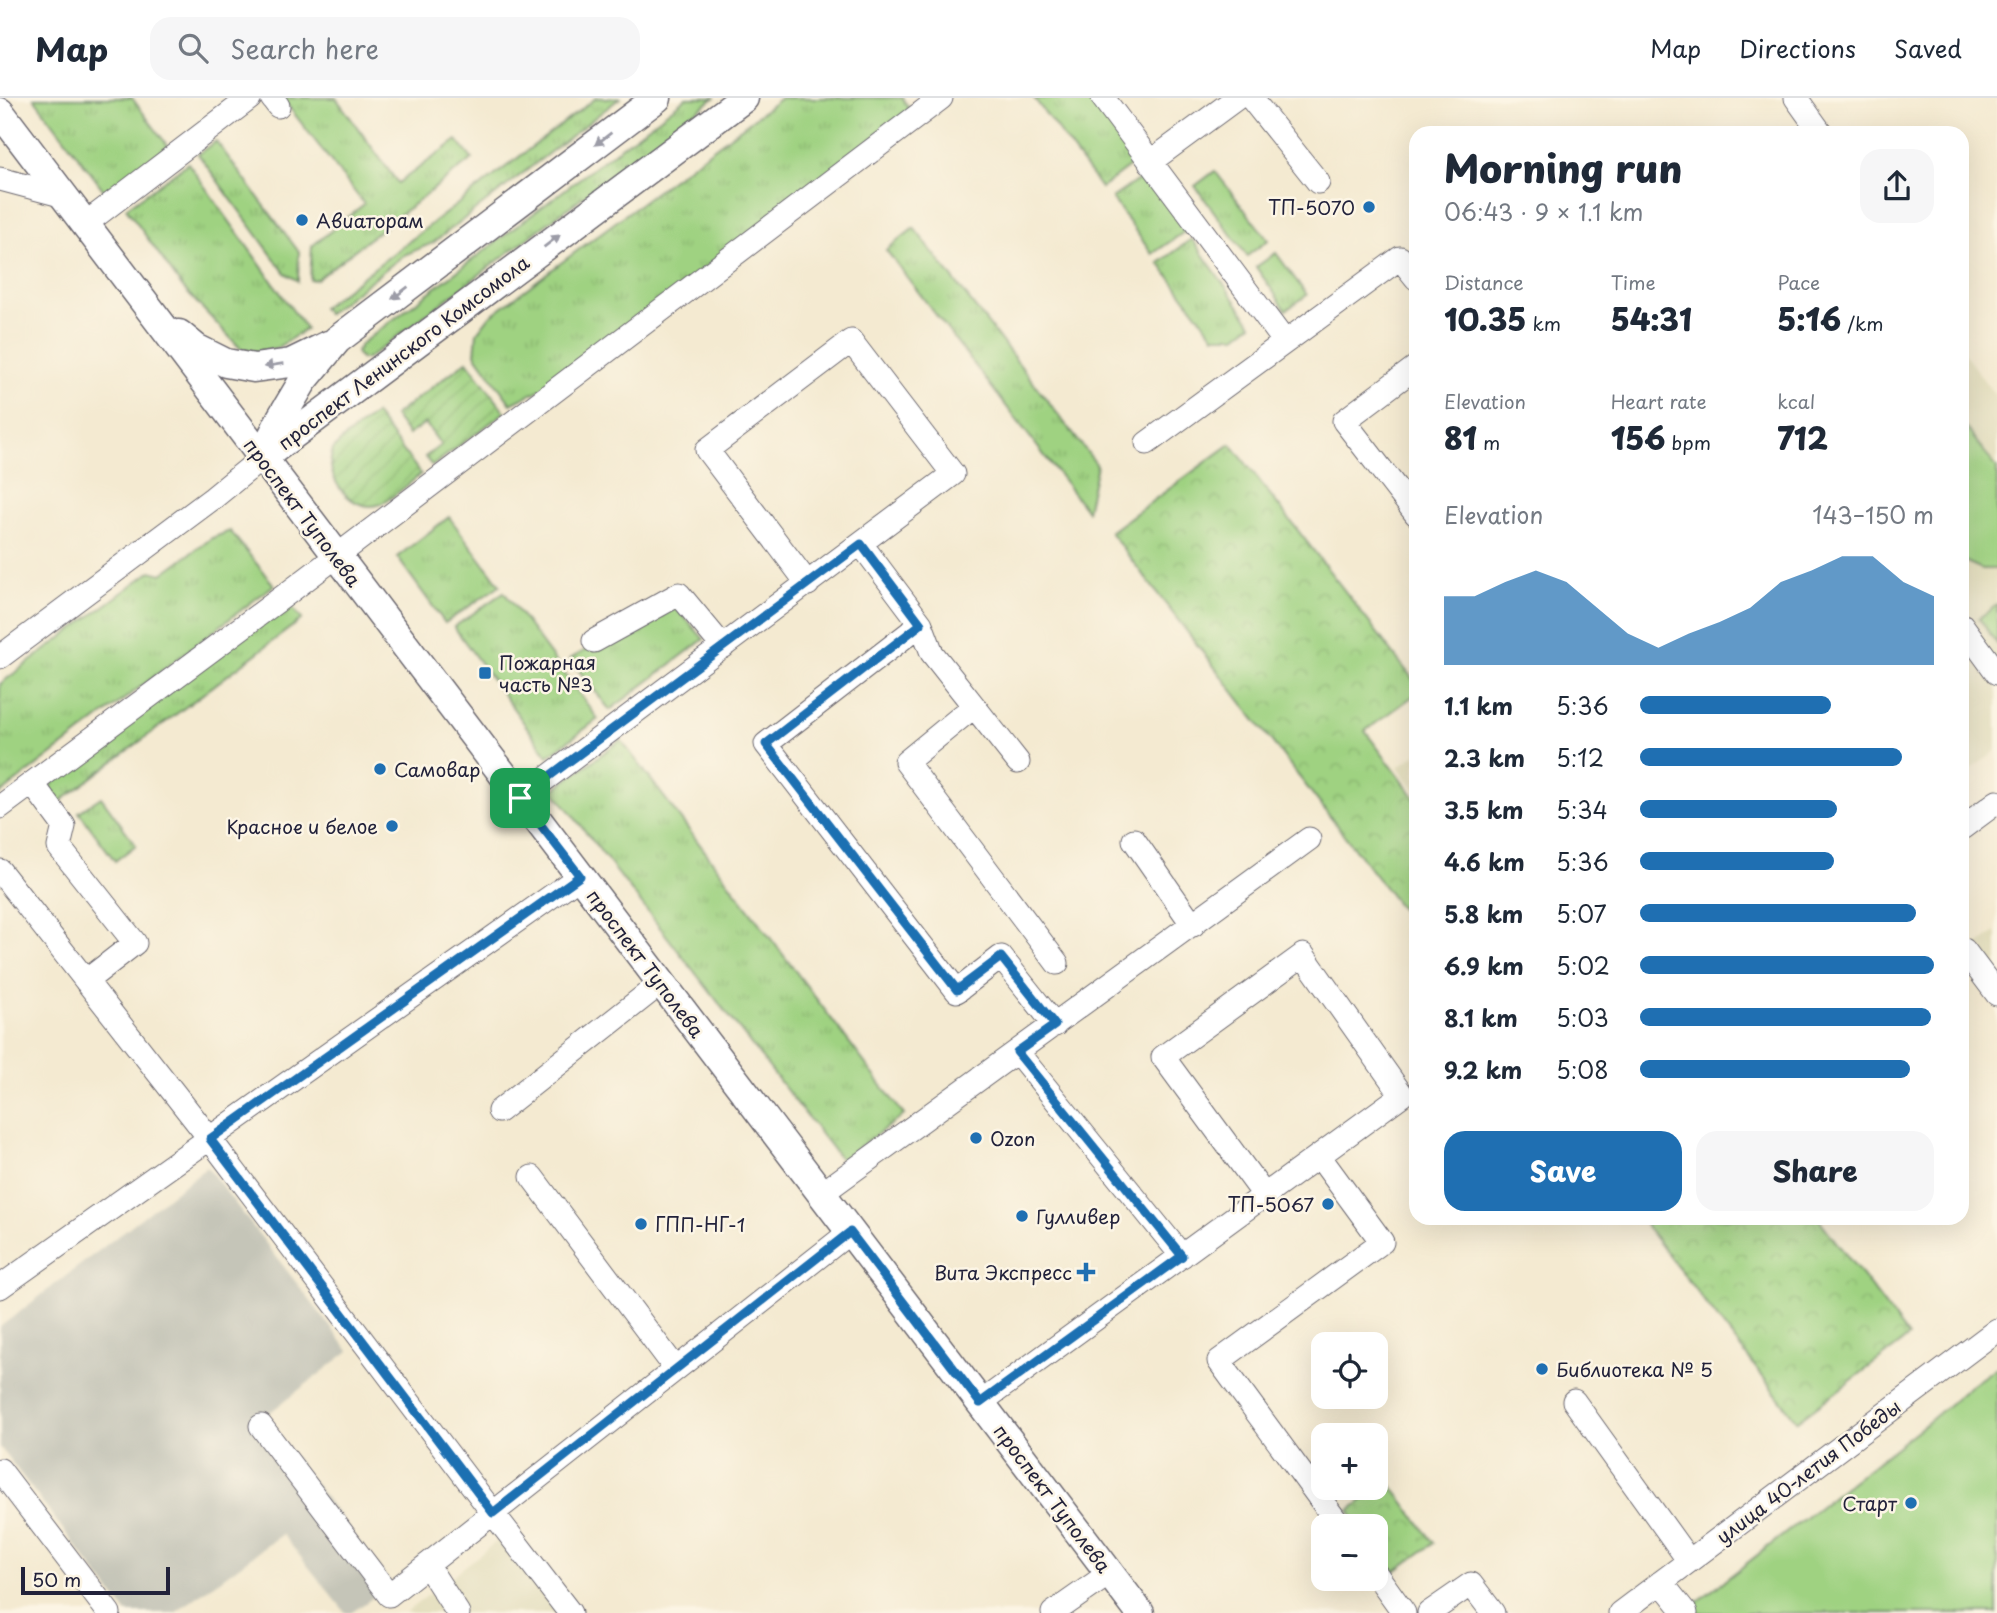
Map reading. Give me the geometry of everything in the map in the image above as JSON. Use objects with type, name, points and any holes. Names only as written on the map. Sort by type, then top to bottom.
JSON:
[{"type":"main road","name":"проспект Ленинского Комсомола","points":[[262,458],[303,381],[337,340],[657,98]]},
{"type":"main road","name":"проспект Ленинского Комсомола","points":[[262,458],[744,98]]},
{"type":"main road","name":"проспект Туполева","points":[[0,112],[1140,1613]]},
{"type":"main road","points":[[157,318],[196,348],[226,363],[254,368],[292,363],[337,340]]},
{"type":"street","points":[[85,224],[250,98]]},
{"type":"street","points":[[0,807],[941,98]]},
{"type":"street","points":[[1103,98],[1285,342]]},
{"type":"street","points":[[1150,162],[1237,98]]},
{"type":"street","points":[[1251,98],[1318,182]]},
{"type":"street","points":[[1796,98],[1816,126]]},
{"type":"street","points":[[1,181],[64,196]]},
{"type":"street","points":[[1147,443],[1400,258],[1409,269]]},
{"type":"street","points":[[520,798],[808,584],[953,474],[851,341],[706,450],[808,584]]},
{"type":"street","points":[[1409,372],[1344,421],[1409,505]]},
{"type":"street","points":[[0,657],[213,498],[262,458]]},
{"type":"street","points":[[861,544],[921,624],[932,653],[1018,762]]},
{"type":"street","points":[[594,641],[679,594],[723,647]]},
{"type":"street","points":[[921,624],[766,744],[957,990],[1001,957],[1055,1025]]},
{"type":"street","points":[[1969,635],[1997,673]]},
{"type":"street","points":[[973,707],[906,762],[1057,963]]},
{"type":"street","points":[[32,783],[64,826],[59,847],[135,943],[86,981]]},
{"type":"street","points":[[1969,823],[1997,802]]},
{"type":"street","points":[[821,1194],[1309,839]]},
{"type":"street","points":[[1134,840],[1193,925]]},
{"type":"street","points":[[0,870],[210,1139],[570,1613]]},
{"type":"street","points":[[0,1287],[580,876]]},
{"type":"street","points":[[980,1403],[1265,1196],[1402,1095],[1303,955],[1163,1057],[1265,1196]]},
{"type":"street","points":[[1969,957],[1997,994]]},
{"type":"street","points":[[499,1111],[661,983]]},
{"type":"street","points":[[1017,1052],[1182,1256]]},
{"type":"street","points":[[1319,1156],[1382,1242],[1219,1361],[1331,1514]]},
{"type":"street","points":[[532,1177],[676,1369]]},
{"type":"street","points":[[261,1426],[389,1595],[850,1232]]},
{"type":"street","name":"улица 40-летия Победы","points":[[1619,1613],[1997,1330]]},
{"type":"street","points":[[1574,1401],[1689,1561]]},
{"type":"street","points":[[0,1470],[109,1613]]},
{"type":"street","points":[[427,1565],[458,1613]]},
{"type":"street","points":[[1053,1613],[1110,1573]]},
{"type":"street","points":[[1661,1582],[1686,1613]]},
{"type":"street","points":[[1429,1613],[1471,1584],[1493,1613]]},
{"type":"street","points":[[1388,1591],[1404,1613]]},
{"type":"shaded area","points":[[1969,360],[1997,398],[1997,750],[1969,771]]},
{"type":"shaded area","points":[[1409,759],[1409,782],[1398,767]]},
{"type":"shaded area","points":[[1997,931],[1997,993],[1969,956],[1969,952]]},
{"type":"shaded area","points":[[207,1167],[349,1351],[264,1417],[392,1584],[351,1613],[346,1613],[282,1534],[175,1613],[127,1613],[0,1447],[0,1327]]},
{"type":"shaded area","points":[[501,1538],[559,1613],[405,1613]]},
{"type":"green space","points":[[34,98],[132,98],[168,146],[106,193]]},
{"type":"green space","points":[[282,98],[336,98],[398,183],[457,140],[472,159],[317,279],[310,280],[312,246],[364,204]]},
{"type":"green space","points":[[596,98],[620,98],[433,243],[404,255],[327,314],[322,308]]},
{"type":"green space","points":[[686,98],[714,98],[370,357],[364,359],[359,356],[356,352],[361,344]]},
{"type":"green space","points":[[781,98],[902,98],[910,110],[560,380],[511,404],[475,354],[477,333],[490,316]]},
{"type":"green space","points":[[1034,98],[1091,98],[1137,161],[1101,188]]},
{"type":"green space","points":[[216,141],[299,252],[298,281],[285,273],[198,154]]},
{"type":"green space","points":[[188,163],[306,329],[275,349],[254,352],[241,349],[183,288],[126,208]]},
{"type":"green space","points":[[1215,171],[1268,240],[1247,256],[1195,186]]},
{"type":"green space","points":[[1147,174],[1187,230],[1152,254],[1112,198]]},
{"type":"green space","points":[[914,228],[1097,465],[1087,511],[886,250]]},
{"type":"green space","points":[[1192,239],[1252,324],[1236,336],[1214,336],[1159,263]]},
{"type":"green space","points":[[1276,253],[1307,295],[1286,310],[1256,267]]},
{"type":"green space","points":[[467,361],[505,412],[432,466],[425,457],[441,445],[425,423],[408,435],[394,416]]},
{"type":"green space","points":[[375,414],[421,474],[385,502],[370,506],[360,504],[342,491],[336,482],[331,461],[336,446]]},
{"type":"green space","points":[[1969,432],[1997,468],[1997,569],[1982,569],[1969,563]]},
{"type":"green space","points":[[1231,444],[1409,674],[1409,699],[1365,731],[1409,790],[1409,919],[1110,532]]},
{"type":"green space","points":[[449,517],[500,585],[445,623],[397,557]]},
{"type":"green space","points":[[230,531],[274,585],[0,794],[0,684],[151,571],[162,574],[212,538]]},
{"type":"green space","points":[[504,592],[598,719],[548,756],[454,627]]},
{"type":"green space","points":[[287,602],[302,619],[57,804],[48,792],[57,776]]},
{"type":"green space","points":[[671,602],[704,639],[610,710],[570,659]]},
{"type":"green space","points":[[1997,605],[1997,644],[1979,618]]},
{"type":"green space","points":[[621,740],[904,1115],[841,1160],[553,790]]},
{"type":"green space","points":[[101,797],[136,845],[115,861],[79,812]]},
{"type":"green space","points":[[1645,1225],[1823,1225],[1909,1337],[1797,1421]]},
{"type":"green space","name":"Старт","points":[[1997,1367],[1997,1613],[1683,1613],[1932,1419],[1969,1387]]},
{"type":"green space","points":[[1388,1481],[1434,1543],[1394,1572],[1388,1564],[1388,1514],[1351,1514],[1349,1511],[1363,1500],[1388,1500]]},
{"type":"place","name":"ТП-5070","points":[[1369,207]]},
{"type":"place","name":"Авиаторам","points":[[302,220]]},
{"type":"place","name":"Пожарная часть №3","points":[[485,673]]},
{"type":"place","name":"Самовар","points":[[380,769]]},
{"type":"place","name":"Красное и белое","points":[[392,826]]},
{"type":"place","name":"Ozon","points":[[976,1138]]},
{"type":"place","name":"ТП-5067","points":[[1328,1204]]},
{"type":"place","name":"Гулливер","points":[[1022,1216]]},
{"type":"place","name":"ГПП-НГ-1","points":[[641,1224]]},
{"type":"place","name":"Вита Экспресс","points":[[1086,1272]]},
{"type":"place","name":"Библиотека № 5","points":[[1542,1369]]},
{"type":"place","name":"Старт","points":[[1911,1503]]},
{"type":"route","points":[[861,544],[921,624],[766,744],[957,990],[1001,957],[1055,1025],[1017,1052],[1182,1256],[980,1403],[850,1232],[493,1513],[210,1139],[580,876],[520,798],[861,544]]}]
